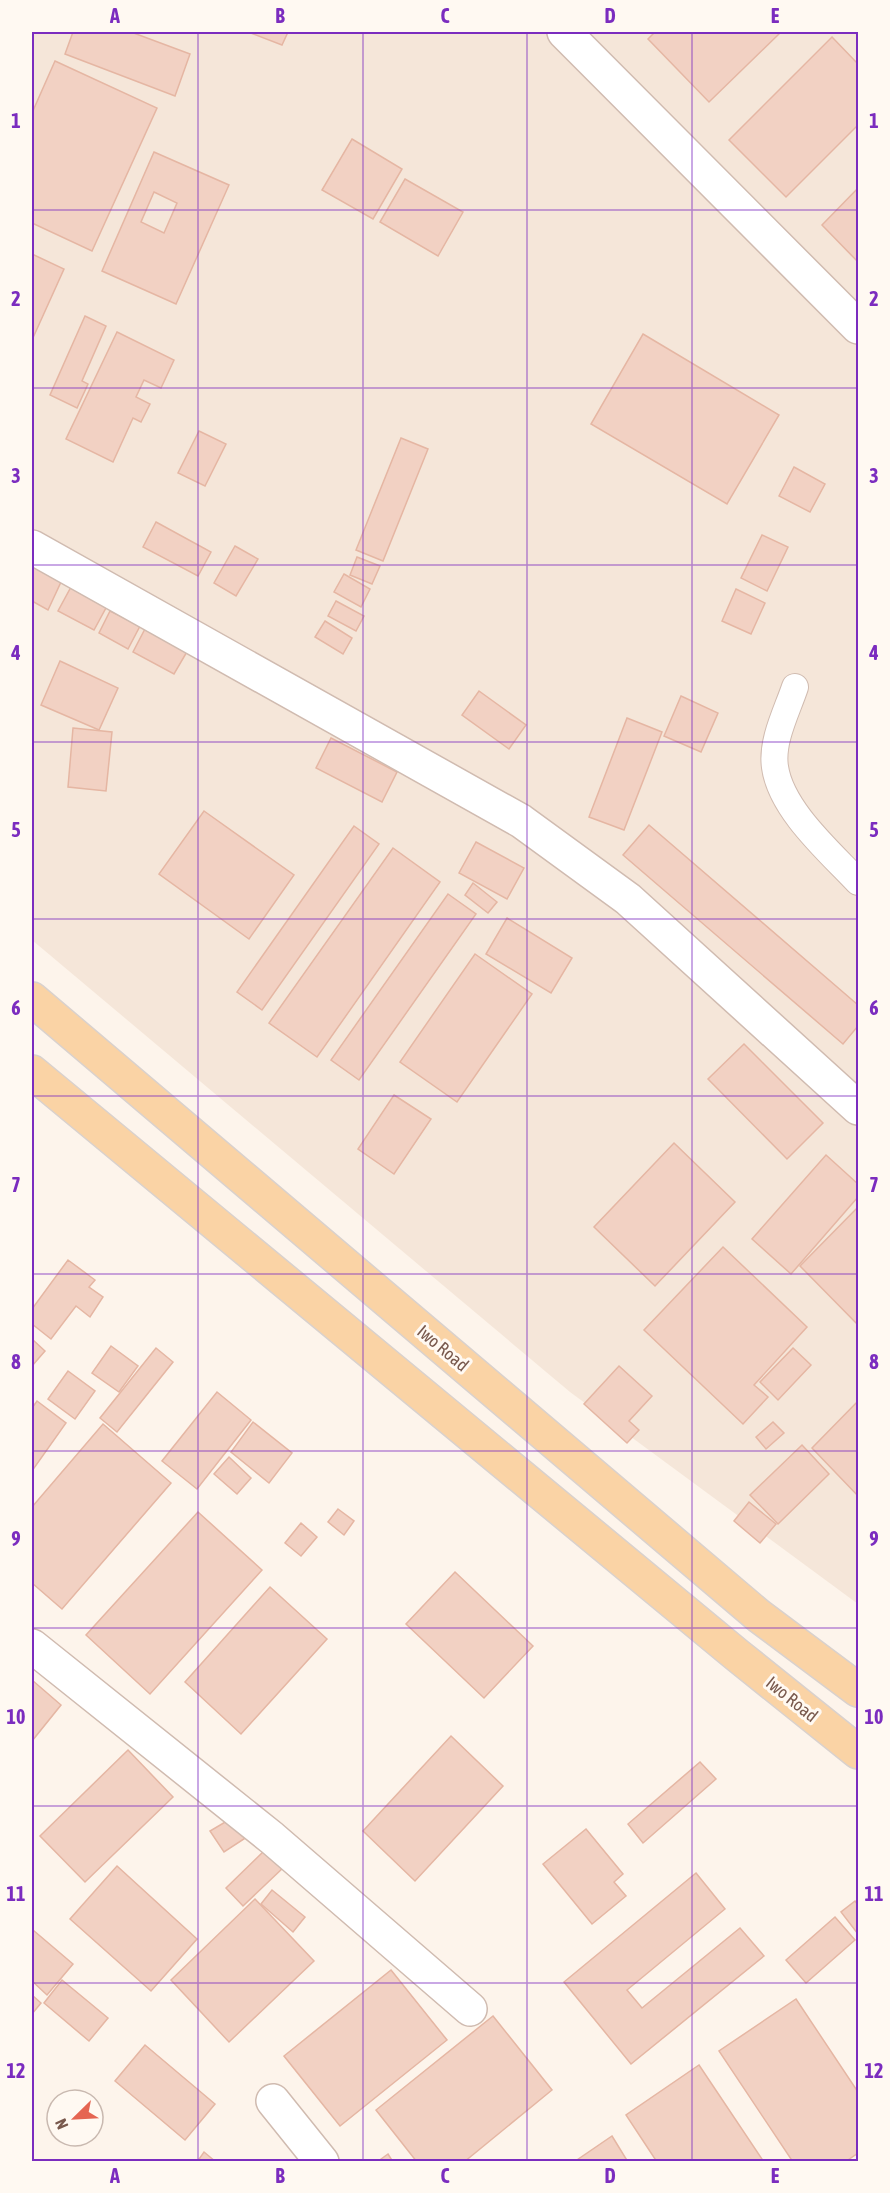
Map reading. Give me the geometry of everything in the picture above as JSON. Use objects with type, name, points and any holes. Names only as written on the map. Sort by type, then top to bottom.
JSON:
[{"type":"main road","name":"Iwo Road","points":[[32,999],[759,1616],[858,1690]]},
{"type":"main road","name":"Iwo Road","points":[[32,1072],[737,1655],[858,1752]]},
{"type":"main road","points":[[737,1655],[759,1616]]},
{"type":"street","points":[[564,32],[858,327]]},
{"type":"street","points":[[32,547],[520,821],[628,899],[856,1100]]},
{"type":"street","points":[[32,1646],[272,1838],[470,2009]]},
{"type":"street","points":[[273,2101],[322,2162]]},
{"type":"lane","points":[[795,687],[777,742],[775,766],[782,791],[794,811],[858,882]]},
{"type":"shaded area","points":[[32,32],[858,32],[858,1604],[570,1392],[32,940]]},
{"type":"building","points":[[73,32],[131,32],[190,54],[175,96],[65,54]]},
{"type":"building","points":[[248,32],[288,32],[282,45]]},
{"type":"building","points":[[655,32],[781,32],[709,102],[648,39]]},
{"type":"building","points":[[832,37],[858,64],[858,125],[786,197],[729,140]]},
{"type":"building","points":[[55,61],[157,108],[92,251],[32,223],[32,113]]},
{"type":"building","points":[[352,139],[402,169],[373,219],[322,190]]},
{"type":"building","points":[[154,152],[229,185],[176,304],[102,271]],"holes":[[[154,192],[177,203],[164,233],[141,222]]]},
{"type":"building","points":[[405,179],[463,212],[438,256],[380,222]]},
{"type":"building","points":[[858,188],[858,262],[822,225]]},
{"type":"building","points":[[32,254],[64,269],[32,340]]},
{"type":"building","points":[[85,316],[106,326],[82,381],[88,384],[77,408],[50,395]]},
{"type":"building","points":[[117,332],[174,360],[161,388],[144,380],[136,397],[150,404],[141,422],[133,418],[113,462],[66,439]]},
{"type":"building","points":[[643,334],[779,415],[727,504],[591,424]]},
{"type":"building","points":[[199,431],[226,444],[205,486],[178,473]]},
{"type":"building","points":[[401,438],[428,449],[383,561],[356,550]]},
{"type":"building","points":[[794,467],[825,484],[810,512],[779,496]]},
{"type":"building","points":[[156,522],[211,552],[198,576],[143,547]]},
{"type":"building","points":[[762,535],[788,547],[767,591],[741,578]]},
{"type":"building","points":[[235,546],[258,559],[236,596],[214,583]]},
{"type":"building","points":[[357,557],[380,566],[372,584],[350,575]]},
{"type":"building","points":[[32,566],[61,582],[48,610],[32,601]]},
{"type":"building","points":[[344,574],[370,589],[361,607],[334,592]]},
{"type":"building","points":[[71,587],[107,606],[94,630],[58,611]]},
{"type":"building","points":[[736,589],[765,603],[751,634],[722,621]]},
{"type":"building","points":[[336,601],[364,616],[356,631],[328,616]]},
{"type":"building","points":[[110,611],[140,626],[128,649],[99,633]]},
{"type":"building","points":[[325,621],[352,638],[343,654],[315,637]]},
{"type":"building","points":[[146,627],[188,650],[174,674],[133,652]]},
{"type":"building","points":[[60,661],[118,688],[99,730],[41,705]]},
{"type":"building","points":[[479,691],[526,725],[509,749],[462,715]]},
{"type":"building","points":[[681,696],[718,713],[701,752],[664,736]]},
{"type":"building","points":[[627,718],[662,732],[624,830],[589,817]]},
{"type":"building","points":[[73,728],[112,732],[106,791],[68,787]]},
{"type":"building","points":[[331,738],[397,772],[382,802],[316,768]]},
{"type":"building","points":[[204,811],[294,875],[249,939],[159,874]]},
{"type":"building","points":[[649,825],[858,1005],[858,1026],[843,1044],[623,855]]},
{"type":"building","points":[[354,826],[379,844],[262,1010],[237,992]]},
{"type":"building","points":[[476,842],[524,868],[507,899],[459,873]]},
{"type":"building","points":[[393,848],[440,882],[317,1057],[269,1023]]},
{"type":"building","points":[[473,883],[497,902],[488,913],[465,895]]},
{"type":"building","points":[[448,894],[476,914],[359,1080],[331,1060]]},
{"type":"building","points":[[507,918],[572,958],[551,993],[486,954]]},
{"type":"building","points":[[475,954],[532,994],[457,1102],[400,1062]]},
{"type":"building","points":[[744,1044],[823,1123],[787,1159],[708,1079]]},
{"type":"building","points":[[394,1095],[431,1119],[394,1174],[358,1149]]},
{"type":"building","points":[[674,1143],[735,1202],[655,1286],[594,1227]]},
{"type":"building","points":[[826,1155],[858,1184],[858,1197],[791,1274],[752,1239]]},
{"type":"building","points":[[858,1207],[858,1325],[800,1266]]},
{"type":"building","points":[[723,1247],[807,1327],[754,1385],[768,1397],[743,1424],[644,1330]]},
{"type":"building","points":[[68,1260],[95,1280],[89,1287],[103,1297],[90,1317],[76,1306],[51,1339],[32,1324],[32,1309]]},
{"type":"building","points":[[32,1339],[45,1351],[32,1366]]},
{"type":"building","points":[[111,1346],[138,1366],[119,1392],[92,1373]]},
{"type":"building","points":[[156,1348],[173,1362],[117,1432],[100,1418]]},
{"type":"building","points":[[793,1348],[811,1365],[778,1400],[760,1382]]},
{"type":"building","points":[[619,1366],[652,1396],[629,1421],[639,1430],[627,1443],[584,1404]]},
{"type":"building","points":[[68,1371],[95,1391],[75,1419],[48,1399]]},
{"type":"building","points":[[217,1392],[251,1420],[197,1489],[162,1461]]},
{"type":"building","points":[[37,1401],[66,1423],[32,1471],[32,1408]]},
{"type":"building","points":[[858,1401],[858,1496],[812,1448]]},
{"type":"building","points":[[253,1422],[292,1453],[269,1483],[231,1452]]},
{"type":"building","points":[[773,1422],[784,1433],[766,1449],[756,1437]]},
{"type":"building","points":[[103,1424],[171,1483],[62,1609],[32,1583],[32,1507]]},
{"type":"building","points":[[802,1445],[829,1474],[778,1524],[750,1495]]},
{"type":"building","points":[[229,1457],[251,1478],[237,1494],[214,1474]]},
{"type":"building","points":[[749,1502],[776,1524],[760,1543],[734,1521]]},
{"type":"building","points":[[338,1509],[354,1521],[344,1535],[328,1522]]},
{"type":"building","points":[[198,1512],[262,1570],[150,1694],[86,1635]]},
{"type":"building","points":[[301,1523],[317,1537],[301,1556],[285,1543]]},
{"type":"building","points":[[455,1572],[533,1646],[484,1698],[406,1624]]},
{"type":"building","points":[[270,1587],[327,1639],[241,1734],[185,1682]]},
{"type":"building","points":[[32,1680],[61,1705],[32,1741]]},
{"type":"building","points":[[451,1736],[503,1786],[415,1881],[363,1831]]},
{"type":"building","points":[[128,1750],[173,1797],[85,1882],[40,1836]]},
{"type":"building","points":[[700,1762],[716,1779],[643,1843],[628,1824]]},
{"type":"building","points":[[237,1815],[250,1835],[224,1852],[210,1831]]},
{"type":"building","points":[[586,1829],[623,1874],[614,1882],[626,1896],[592,1924],[543,1864]]},
{"type":"building","points":[[267,1848],[285,1866],[243,1906],[226,1888]]},
{"type":"building","points":[[117,1866],[197,1939],[151,1991],[70,1919]]},
{"type":"building","points":[[696,1873],[725,1909],[627,1990],[642,2008],[740,1928],[764,1956],[631,2064],[564,1982]]},
{"type":"building","points":[[272,1890],[305,1917],[293,1932],[261,1904]]},
{"type":"building","points":[[255,1899],[314,1961],[229,2042],[171,1980]]},
{"type":"building","points":[[855,1901],[858,1905],[858,1934],[841,1912]]},
{"type":"building","points":[[835,1917],[855,1940],[806,1983],[786,1960]]},
{"type":"building","points":[[33,1930],[73,1964],[47,1995],[32,1981]]},
{"type":"building","points":[[391,1970],[447,2040],[340,2126],[284,2056]]},
{"type":"building","points":[[62,1980],[108,2018],[89,2041],[44,2003]]},
{"type":"building","points":[[32,1995],[41,2003],[32,2014]]},
{"type":"building","points":[[796,1999],[858,2092],[858,2153],[845,2162],[793,2162],[719,2051]]},
{"type":"building","points":[[493,2016],[552,2090],[464,2162],[417,2162],[376,2110]]},
{"type":"building","points":[[145,2045],[215,2104],[185,2140],[115,2081]]},
{"type":"building","points":[[699,2065],[764,2162],[657,2162],[626,2115]]},
{"type":"building","points":[[612,2136],[628,2162],[574,2162]]},
{"type":"building","points":[[204,2152],[216,2162],[197,2162]]},
{"type":"building","points":[[388,2154],[393,2162],[377,2162]]}]
